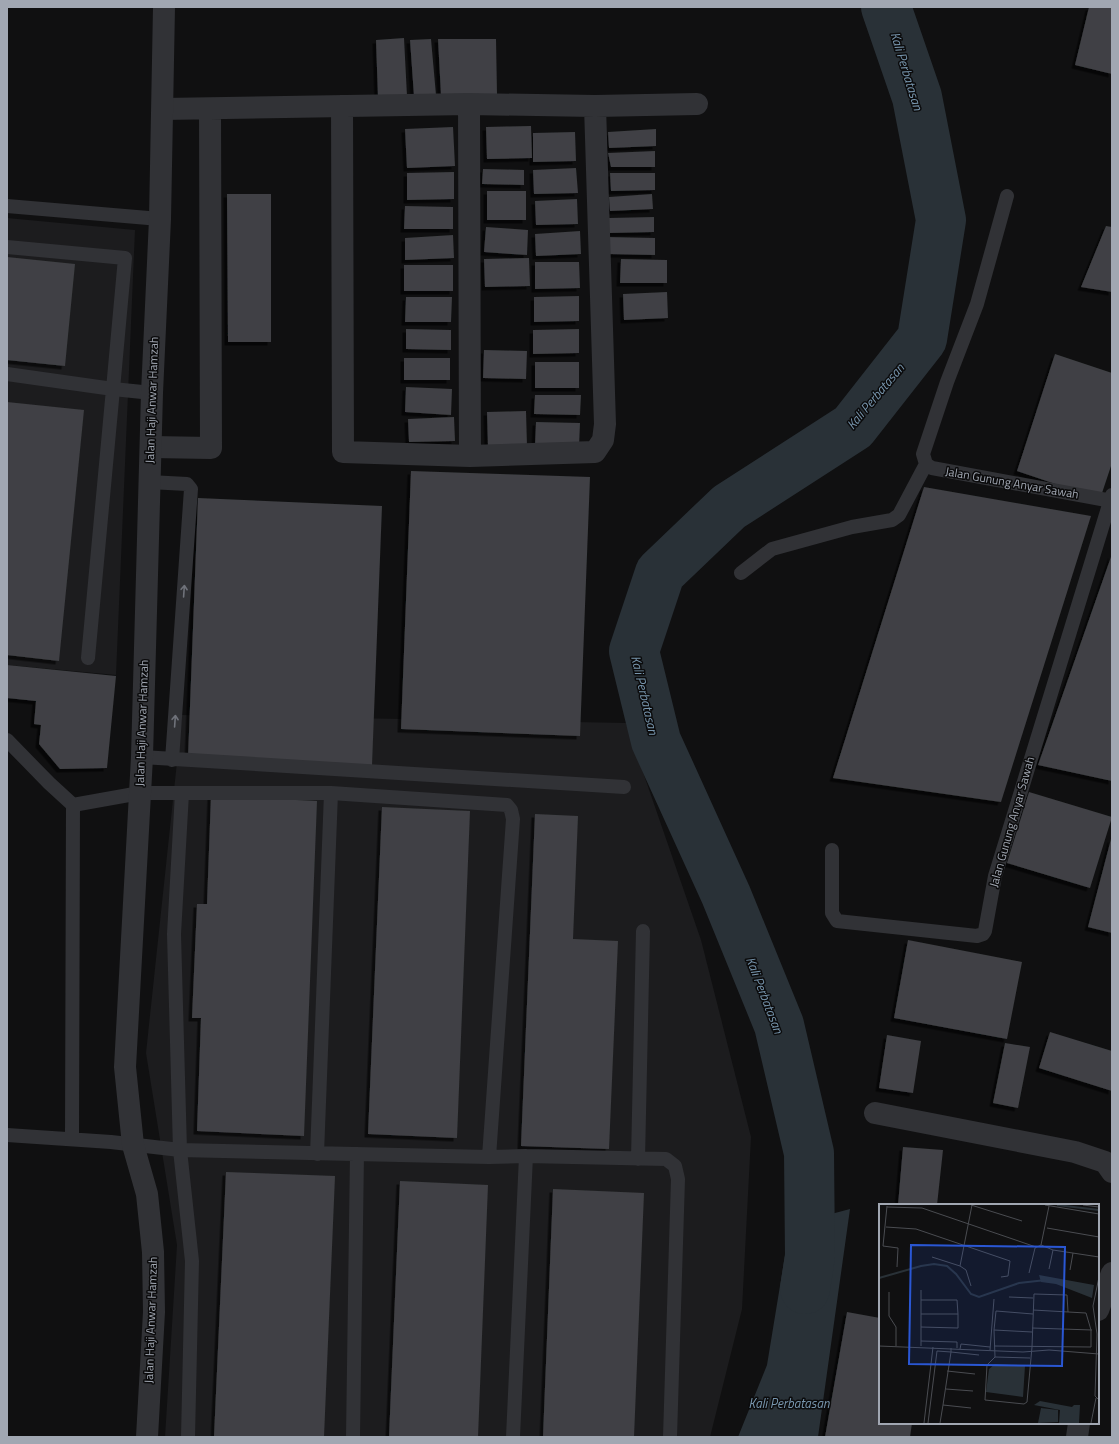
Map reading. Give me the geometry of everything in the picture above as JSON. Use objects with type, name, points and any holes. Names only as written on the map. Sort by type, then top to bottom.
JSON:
[{"type":"street","name":"Jalan Haji Anwar Hamzah","points":[[147,1437],[154,1312],[153,1252],[147,1194],[133,1144],[125,1068],[142,758],[152,393],[160,219],[164,7]]},
{"type":"street","points":[[163,109],[469,104],[595,106],[697,104]]},
{"type":"street","points":[[469,104],[470,456]]},
{"type":"street","points":[[342,106],[343,452],[470,456],[596,452],[603,440],[605,424],[595,106]]},
{"type":"street","points":[[151,447],[211,448],[210,109]]},
{"type":"street","points":[[875,1113],[1075,1152],[1105,1162],[1112,1172]]},
{"type":"street","points":[[1099,1307],[1112,1273]]},
{"type":"street","points":[[1077,1437],[1079,1424]]},
{"type":"lane","points":[[741,573],[772,549],[852,527],[892,520],[898,514],[924,459],[947,382],[977,304],[1007,196]]},
{"type":"lane","points":[[7,206],[160,219]]},
{"type":"lane","points":[[7,247],[125,258],[88,658]]},
{"type":"lane","points":[[7,374],[152,393]]},
{"type":"lane","name":"Jalan Gunung Anyar Sawah","points":[[832,850],[832,913],[837,921],[977,936],[983,934],[985,931],[994,876],[1111,499],[932,468],[924,459]]},
{"type":"lane","points":[[150,482],[187,484],[191,489],[172,760]]},
{"type":"lane","points":[[7,740],[73,805],[72,1139]]},
{"type":"lane","points":[[142,758],[624,786]]},
{"type":"lane","points":[[73,805],[140,793],[331,793],[507,805],[511,810],[513,819],[489,1158]]},
{"type":"lane","points":[[182,793],[174,934],[180,1150],[192,1261],[188,1437]]},
{"type":"lane","points":[[317,1154],[331,793]]},
{"type":"lane","points":[[638,1159],[643,931]]},
{"type":"lane","points":[[7,1135],[133,1144],[180,1150],[489,1158],[526,1156],[666,1159],[675,1166],[678,1179],[670,1437]]},
{"type":"lane","points":[[353,1437],[358,1154]]},
{"type":"lane","points":[[513,1437],[526,1156]]},
{"type":"shaded area","points":[[7,218],[135,230],[116,675],[7,665]]},
{"type":"shaded area","points":[[182,715],[626,723],[701,940],[751,1137],[742,1309],[710,1437],[165,1437],[177,1245],[146,1053]]},
{"type":"water","name":"Kali Perbatasan","points":[[850,1209],[818,1437],[738,1437],[767,1365],[790,1225]]},
{"type":"building","points":[[1089,7],[1112,7],[1112,74],[1075,65]]},
{"type":"building","points":[[404,38],[407,96],[378,97],[376,40]]},
{"type":"building","points":[[431,39],[436,95],[414,96],[410,40]]},
{"type":"building","points":[[438,39],[496,39],[497,94],[441,95]]},
{"type":"building","points":[[531,126],[532,158],[487,159],[486,127]]},
{"type":"building","points":[[453,127],[455,166],[407,168],[405,129]]},
{"type":"building","points":[[656,129],[656,146],[609,148],[608,132]]},
{"type":"building","points":[[575,132],[576,161],[533,162],[533,133]]},
{"type":"building","points":[[655,151],[655,167],[611,167],[608,153]]},
{"type":"building","points":[[576,168],[578,193],[534,194],[533,170]]},
{"type":"building","points":[[483,169],[524,170],[524,185],[482,184]]},
{"type":"building","points":[[454,172],[454,199],[407,200],[407,173]]},
{"type":"building","points":[[610,173],[655,173],[655,190],[611,191]]},
{"type":"building","points":[[487,191],[526,191],[526,220],[487,220]]},
{"type":"building","points":[[227,194],[271,194],[271,342],[228,342]]},
{"type":"building","points":[[652,194],[653,209],[610,211],[609,197]]},
{"type":"building","points":[[577,199],[578,224],[536,225],[535,201]]},
{"type":"building","points":[[405,206],[453,207],[453,229],[404,229]]},
{"type":"building","points":[[654,217],[654,232],[609,233],[609,218]]},
{"type":"building","points":[[1106,226],[1112,227],[1112,292],[1081,287]]},
{"type":"building","points":[[486,227],[528,230],[527,255],[484,252]]},
{"type":"building","points":[[580,231],[581,254],[536,256],[535,234]]},
{"type":"building","points":[[453,235],[454,258],[405,260],[405,238]]},
{"type":"building","points":[[607,237],[655,238],[655,255],[607,254]]},
{"type":"building","points":[[7,257],[75,264],[65,366],[7,360]]},
{"type":"building","points":[[529,258],[530,286],[485,287],[484,259]]},
{"type":"building","points":[[621,259],[667,260],[667,283],[620,283]]},
{"type":"building","points":[[535,262],[579,262],[580,288],[535,289]]},
{"type":"building","points":[[404,265],[453,265],[453,291],[404,291]]},
{"type":"building","points":[[667,292],[668,318],[624,320],[623,294]]},
{"type":"building","points":[[579,296],[579,321],[534,322],[534,297]]},
{"type":"building","points":[[406,297],[452,297],[451,322],[405,322]]},
{"type":"building","points":[[406,329],[451,330],[451,350],[406,349]]},
{"type":"building","points":[[579,329],[579,353],[533,354],[533,330]]},
{"type":"building","points":[[484,350],[527,351],[526,379],[483,378]]},
{"type":"building","points":[[1055,354],[1112,373],[1112,463],[1100,499],[1017,471]]},
{"type":"building","points":[[404,358],[450,358],[450,380],[404,380]]},
{"type":"building","points":[[535,362],[579,362],[579,388],[535,388]]},
{"type":"building","points":[[406,387],[452,389],[451,415],[405,412]]},
{"type":"building","points":[[535,395],[581,395],[580,415],[534,414]]},
{"type":"building","points":[[7,402],[84,410],[59,661],[7,655]]},
{"type":"building","points":[[526,411],[527,446],[488,447],[487,412]]},
{"type":"building","points":[[454,417],[455,441],[409,442],[408,419]]},
{"type":"building","points":[[536,422],[580,423],[579,447],[535,446]]},
{"type":"building","points":[[411,471],[590,477],[580,736],[401,729]]},
{"type":"building","points":[[924,487],[1091,516],[1001,802],[833,778]]},
{"type":"building","points":[[198,498],[382,506],[372,765],[188,758]]},
{"type":"building","points":[[1112,554],[1112,781],[1038,765]]},
{"type":"building","points":[[7,665],[116,676],[107,768],[60,769],[39,744],[41,725],[34,724],[36,701],[7,698]]},
{"type":"building","points":[[1029,792],[1112,817],[1090,888],[1007,863]]},
{"type":"building","points":[[211,796],[317,801],[304,1136],[197,1131],[201,1018],[192,1018],[197,904],[207,904]]},
{"type":"building","points":[[382,807],[470,811],[457,1138],[368,1134]]},
{"type":"building","points":[[535,814],[578,816],[573,939],[618,941],[609,1149],[521,1146]]},
{"type":"building","points":[[1112,839],[1112,933],[1088,927]]},
{"type":"building","points":[[908,940],[1022,962],[1007,1039],[894,1018]]},
{"type":"building","points":[[1050,1032],[1112,1051],[1112,1091],[1039,1068]]},
{"type":"building","points":[[887,1035],[921,1041],[913,1093],[879,1088]]},
{"type":"building","points":[[1005,1043],[1030,1047],[1018,1108],[993,1103]]},
{"type":"building","points":[[903,1147],[943,1150],[937,1204],[898,1204]]},
{"type":"building","points":[[226,1172],[335,1176],[324,1437],[214,1437]]},
{"type":"building","points":[[400,1181],[488,1185],[478,1437],[389,1437]]},
{"type":"building","points":[[553,1189],[644,1193],[634,1437],[543,1437]]},
{"type":"building","points":[[847,1312],[879,1318],[879,1424],[912,1424],[910,1437],[825,1437]]},
{"type":"waterway","name":"Kali Perbatasan","points":[[805,1289],[810,1256],[809,1153],[779,1025],[726,895],[656,741],[634,651],[660,573],[729,507],[853,427],[922,339],[941,220],[917,97],[886,7]]}]
